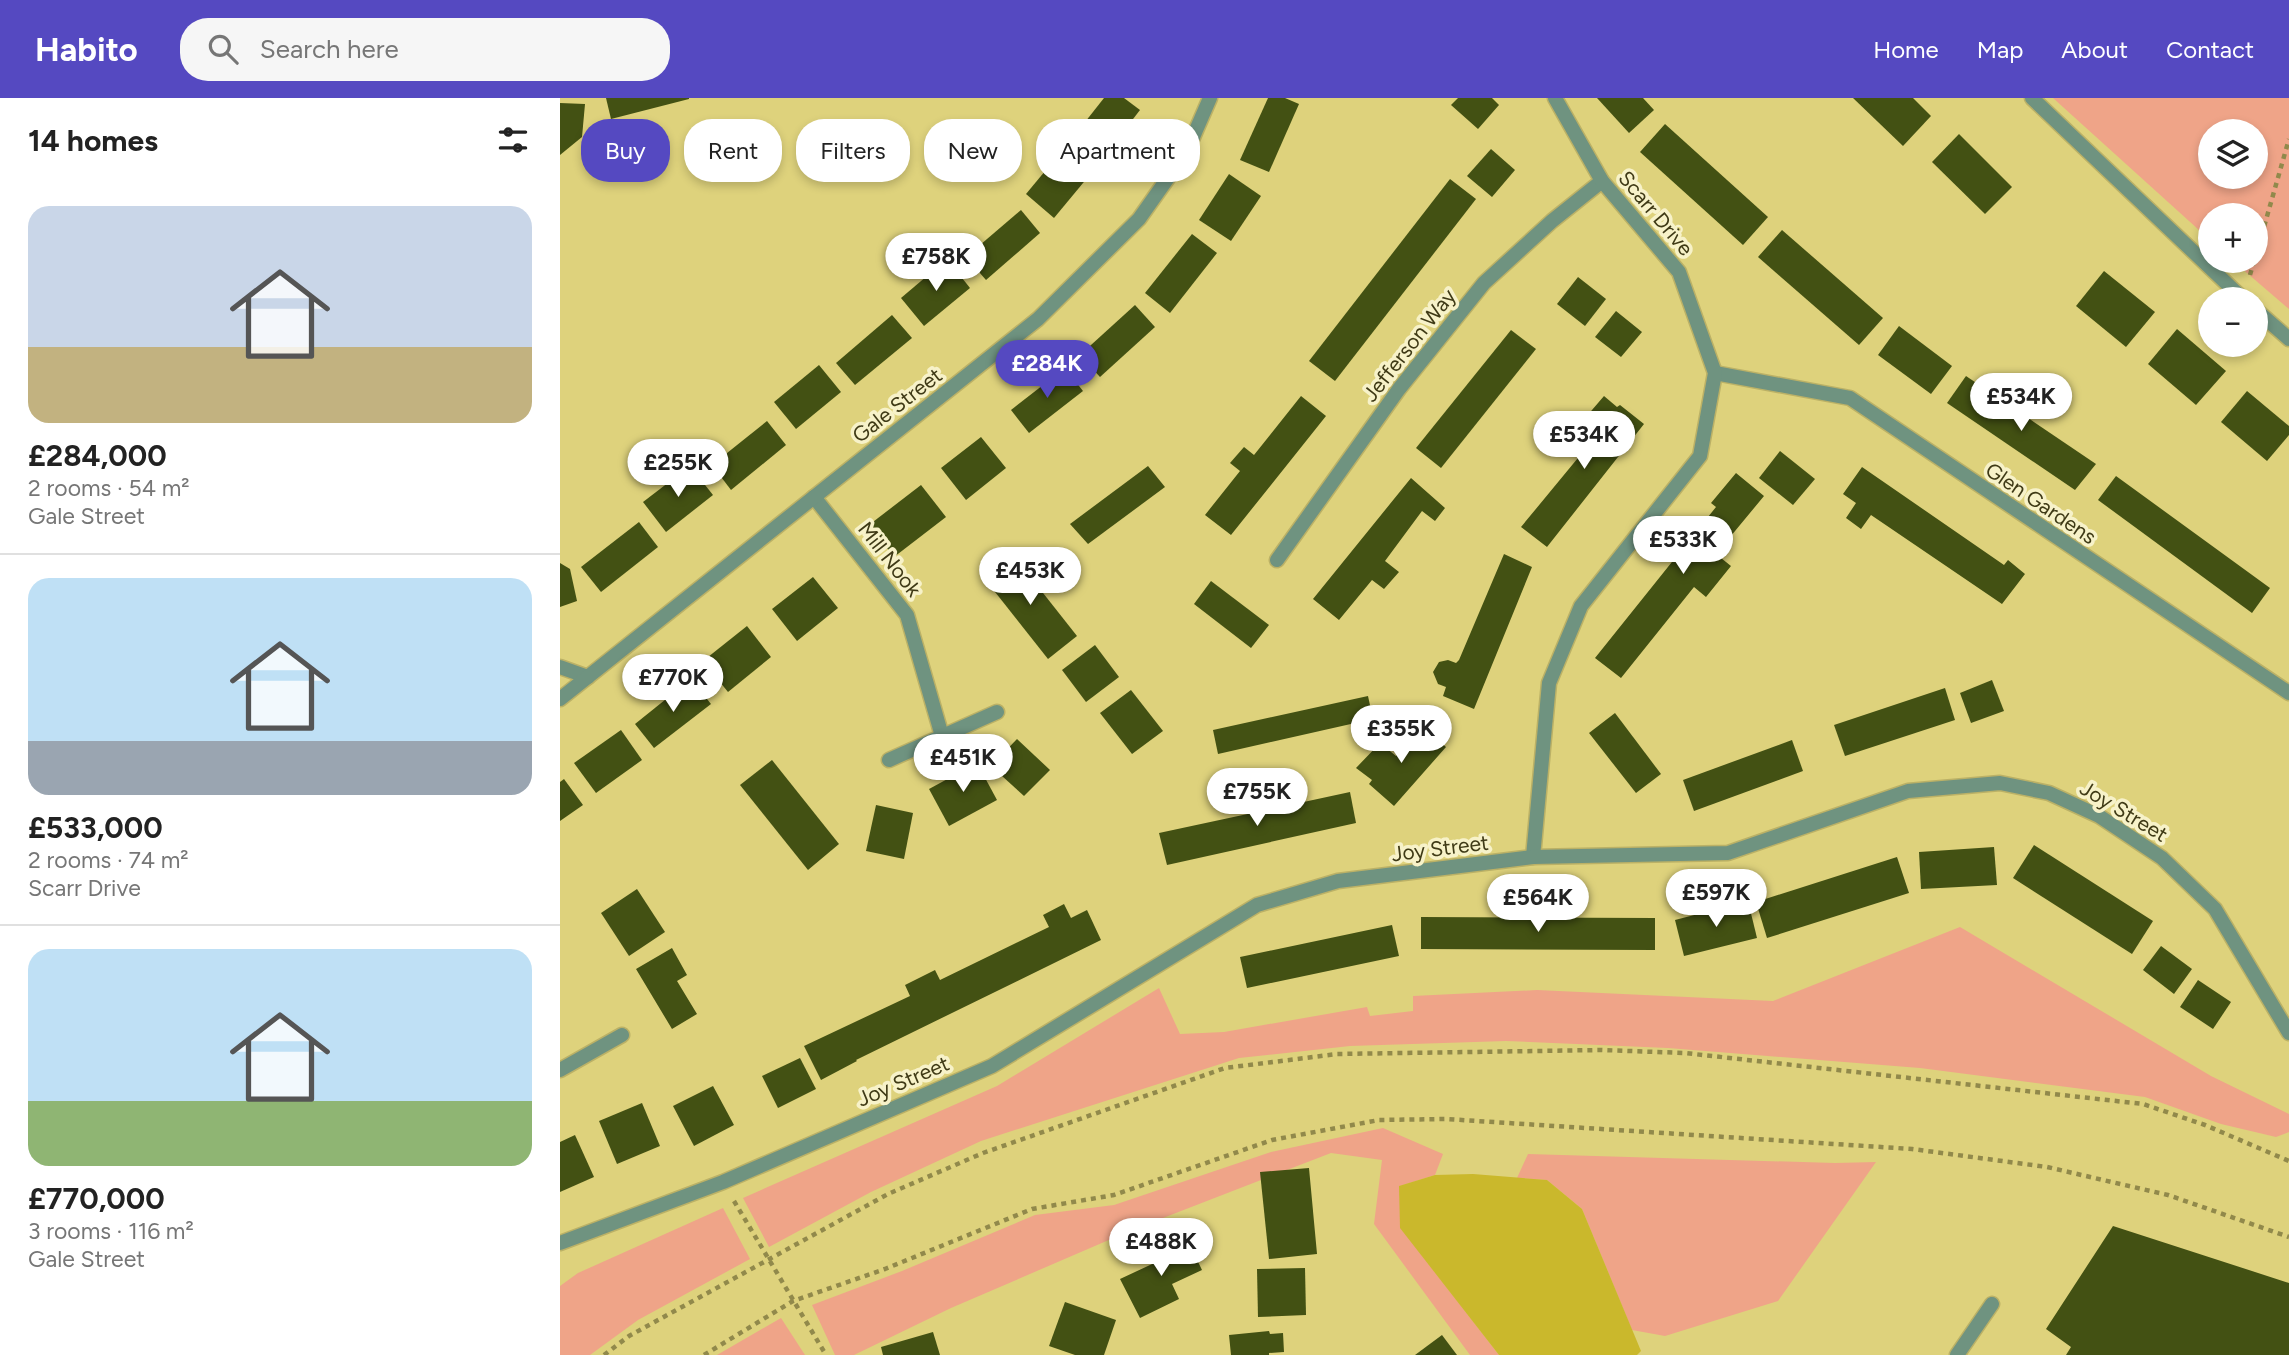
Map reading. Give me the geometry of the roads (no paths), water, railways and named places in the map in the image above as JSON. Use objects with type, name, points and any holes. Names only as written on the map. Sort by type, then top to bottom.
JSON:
[{"type":"street","name":"Gale Street","points":[[560,699],[1038,319],[1139,219],[1187,151],[1210,98]]},
{"type":"street","name":"Scarr Drive","points":[[1533,857],[1549,683],[1581,606],[1700,456],[1715,373],[1679,272],[1602,181],[1555,98]]},
{"type":"street","points":[[2032,98],[2230,287]]},
{"type":"street","name":"Jefferson Way","points":[[1276,560],[1399,389],[1485,282],[1552,221],[1602,181]]},
{"type":"street","points":[[2268,321],[2289,339]]},
{"type":"street","name":"Glen Gardens","points":[[1715,373],[1850,398],[2289,693]]},
{"type":"street","name":"Mill Nook","points":[[814,497],[907,615],[942,736]]},
{"type":"street","points":[[560,667],[588,677]]},
{"type":"street","points":[[889,760],[997,712]]},
{"type":"street","name":"Joy Street","points":[[560,1243],[723,1182],[992,1066],[1257,905],[1338,881],[1533,857],[1728,853],[1908,791],[2000,782],[2049,793],[2099,816],[2162,858],[2215,909],[2289,1033]]},
{"type":"street","points":[[560,1070],[622,1035]]},
{"type":"street","points":[[1957,1355],[1992,1304]]}]
